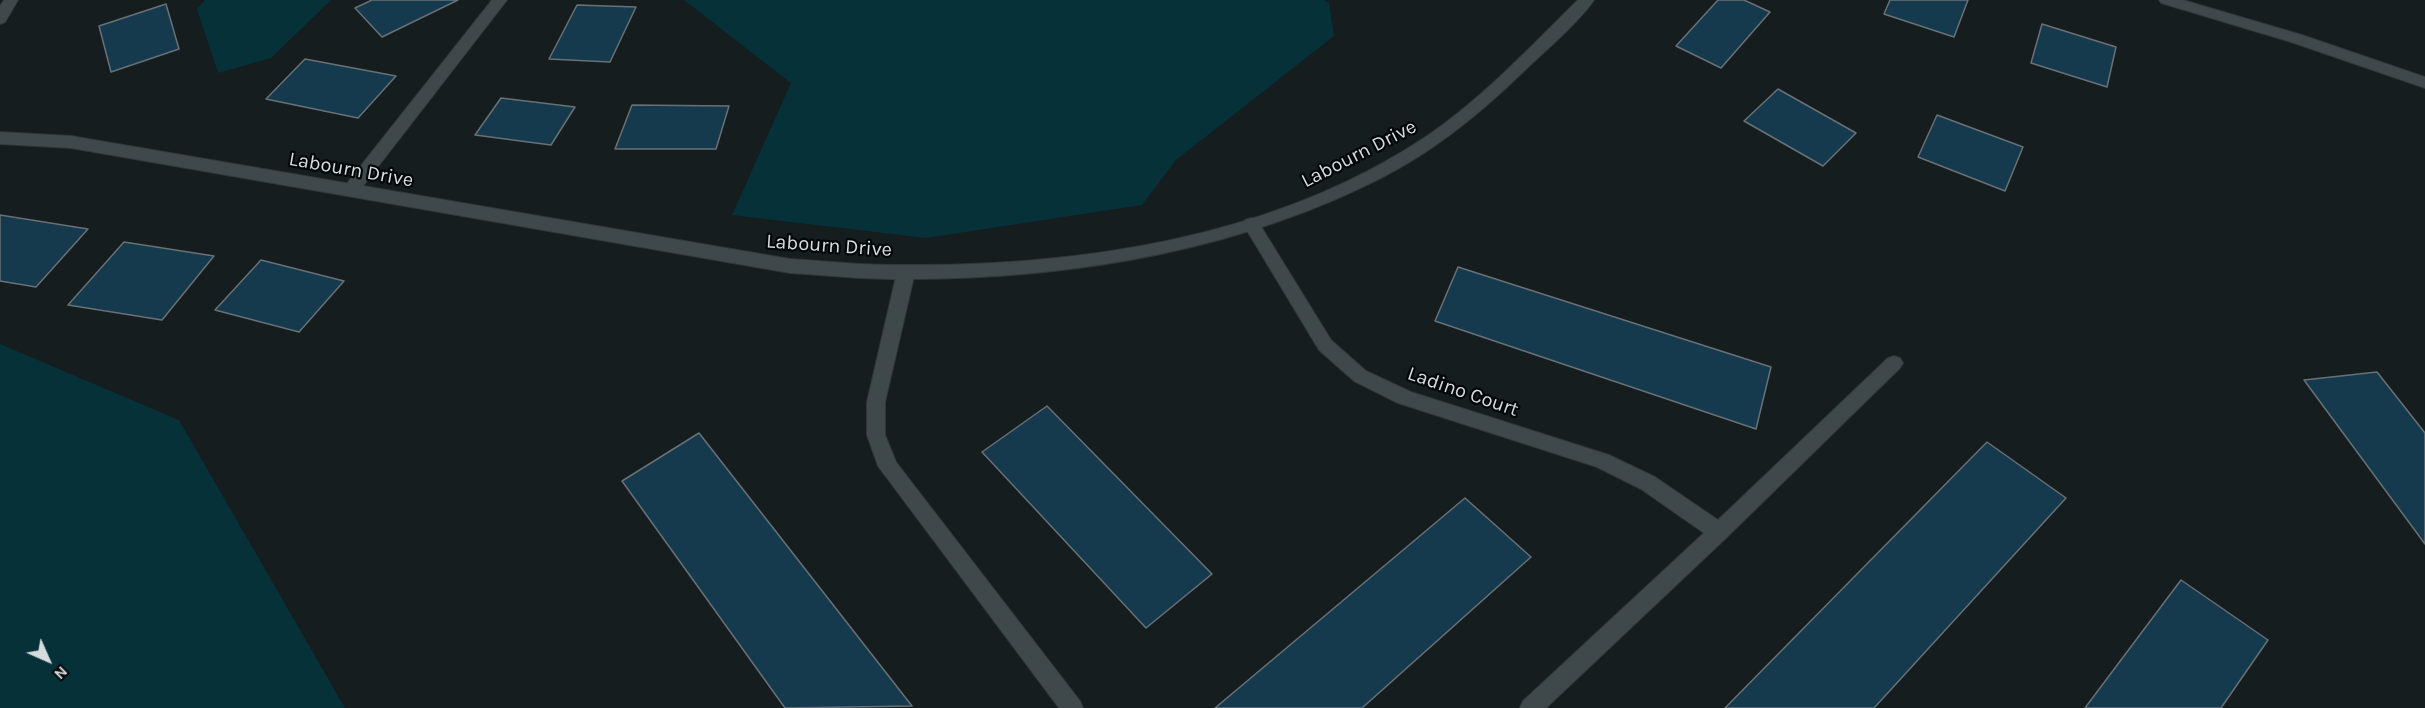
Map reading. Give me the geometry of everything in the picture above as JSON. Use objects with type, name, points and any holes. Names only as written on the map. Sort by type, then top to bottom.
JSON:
[{"type":"street","points":[[0,19],[11,0]]},
{"type":"street","points":[[351,191],[500,0]]},
{"type":"street","name":"Labourn Drive","points":[[0,138],[71,142],[790,266],[906,272],[1020,268],[1097,258],[1171,244],[1251,224],[1330,195],[1368,177],[1431,141],[1485,100],[1587,0]]},
{"type":"street","points":[[2166,0],[2295,37],[2425,83]]},
{"type":"street","name":"Ladino Court","points":[[1251,224],[1324,345],[1360,376],[1405,398],[1602,461],[1648,483],[1719,532]]},
{"type":"street","points":[[906,272],[876,402],[876,435],[888,466],[1072,708]]},
{"type":"street","points":[[1531,708],[1719,532],[1894,363]]},
{"type":"shaded area","points":[[205,0],[331,0],[271,58],[218,73],[197,9]]},
{"type":"shaded area","points":[[684,0],[1324,0],[1329,3],[1334,36],[1176,160],[1142,205],[926,238],[732,215],[791,83]]},
{"type":"shaded area","points":[[0,344],[179,420],[345,708],[0,708]]},
{"type":"building","points":[[372,0],[458,0],[382,37],[355,8]]},
{"type":"building","points":[[1718,0],[1744,0],[1770,12],[1721,68],[1676,46]]},
{"type":"building","points":[[1890,0],[1968,0],[1954,37],[1884,14]]},
{"type":"building","points":[[166,4],[179,49],[111,72],[99,26]]},
{"type":"building","points":[[577,5],[636,7],[610,62],[549,59]]},
{"type":"building","points":[[2042,24],[2116,47],[2107,87],[2031,63]]},
{"type":"building","points":[[305,59],[396,76],[358,118],[266,99]]},
{"type":"building","points":[[1778,89],[1856,133],[1823,166],[1744,121]]},
{"type":"building","points":[[501,98],[575,107],[551,145],[475,135]]},
{"type":"building","points":[[632,105],[729,106],[716,149],[615,149]]},
{"type":"building","points":[[1937,115],[2023,147],[2005,191],[1918,157]]},
{"type":"building","points":[[0,215],[88,229],[36,287],[0,281]]},
{"type":"building","points":[[124,242],[214,256],[162,320],[68,305]]},
{"type":"building","points":[[261,260],[344,281],[299,332],[215,310]]},
{"type":"building","points":[[1458,267],[1771,367],[1756,429],[1435,321]]},
{"type":"building","points":[[2377,372],[2425,433],[2425,544],[2304,380]]},
{"type":"building","points":[[1047,406],[1212,574],[1146,628],[982,452]]},
{"type":"building","points":[[699,433],[912,706],[785,708],[622,481]]},
{"type":"building","points":[[1987,442],[2066,498],[1874,708],[1725,708]]},
{"type":"building","points":[[1465,498],[1531,557],[1362,708],[1215,708]]},
{"type":"building","points":[[2181,580],[2268,640],[2221,708],[2085,708]]}]
